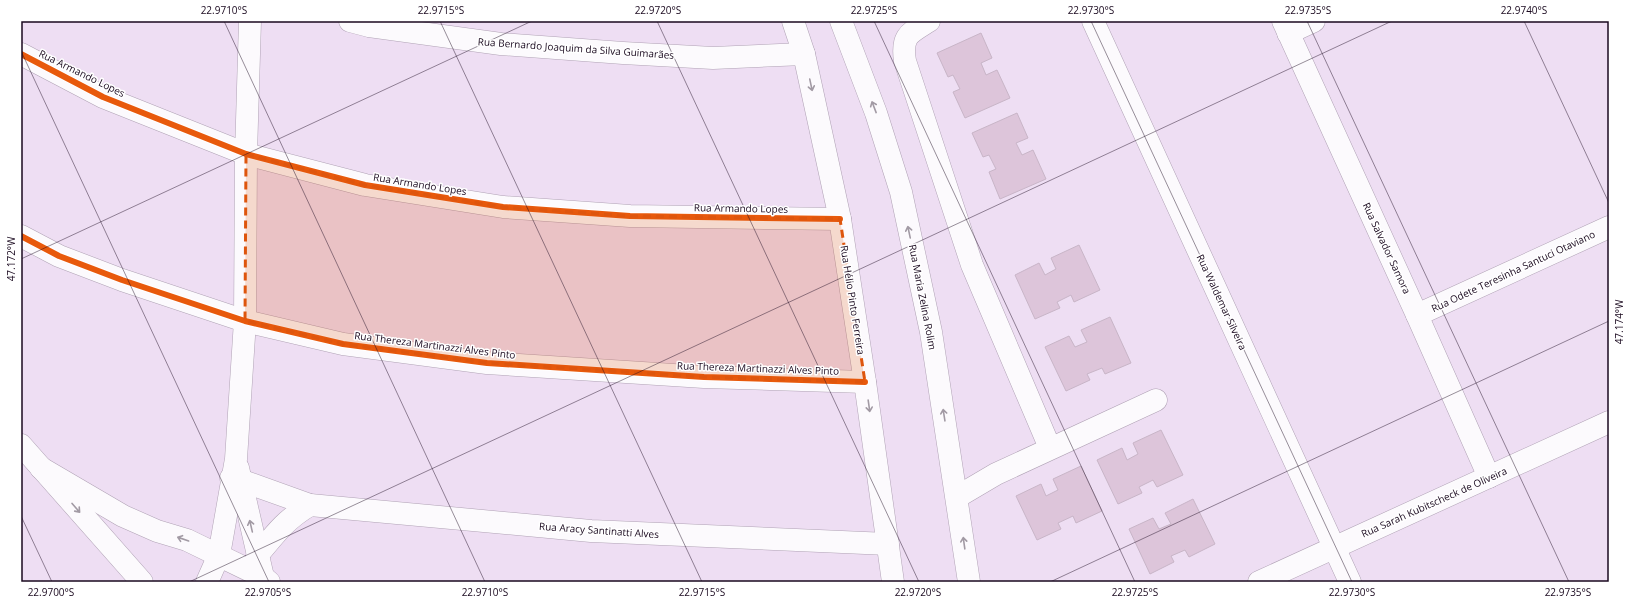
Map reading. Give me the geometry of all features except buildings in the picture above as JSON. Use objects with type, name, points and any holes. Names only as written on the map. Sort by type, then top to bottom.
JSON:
[{"type":"street","points":[[207,582],[219,555],[236,472],[245,321],[246,154],[250,21]]},
{"type":"street","name":"Rua Bernardo Joaquim da Silva Guimarães","points":[[350,21],[369,26],[501,44],[616,53],[713,58],[804,54]]},
{"type":"street","name":"Rua Hélio Pinto Ferreira","points":[[793,21],[804,54],[840,219],[893,582]]},
{"type":"street","name":"Rua Maria Zelina Rolim","points":[[841,21],[876,113],[901,192],[931,332],[969,582]]},
{"type":"street","points":[[929,21],[909,33],[904,41],[903,51],[905,61],[972,265],[1050,448]]},
{"type":"street","name":"Rua Waldemar Silveira","points":[[1093,21],[1350,582]]},
{"type":"street","points":[[1286,27],[1314,21]]},
{"type":"street","name":"Rua Salvador Samora","points":[[1286,27],[1489,477]]},
{"type":"street","name":"Rua Armando Lopes","points":[[21,54],[103,96],[246,154],[365,185],[503,207],[630,216],[840,219]]},
{"type":"street","name":"Rua Odete Teresinha Santuci Otaviano","points":[[1417,315],[1609,227]]},
{"type":"street","name":"Rua Thereza Martinazzi Alves Pinto","points":[[21,236],[59,256],[115,278],[245,321],[343,344],[487,363],[704,377],[865,382]]},
{"type":"street","points":[[957,497],[996,474],[1156,400]]},
{"type":"street","name":"Rua Sarah Kubitscheck de Oliveira","points":[[1259,582],[1609,422]]},
{"type":"street","points":[[21,445],[142,582]]},
{"type":"street","points":[[41,468],[123,516],[186,540],[219,555],[266,580]]},
{"type":"street","points":[[236,472],[257,556],[266,580]]},
{"type":"street","name":"Rua Aracy Santinatti Alves","points":[[236,472],[310,505],[591,531],[888,544]]},
{"type":"street","points":[[257,556],[286,522],[310,505]]},
{"type":"highlighted area","points":[[246,154],[365,185],[503,207],[630,216],[840,219],[865,382],[704,377],[487,363],[343,344],[245,321]]},
{"type":"cycle path","points":[[21,54],[103,97],[246,154],[365,185],[503,207],[630,216],[840,219]]},
{"type":"cycle path","points":[[21,236],[59,256],[122,280],[245,321],[343,344],[487,363],[704,377],[865,382]]}]
